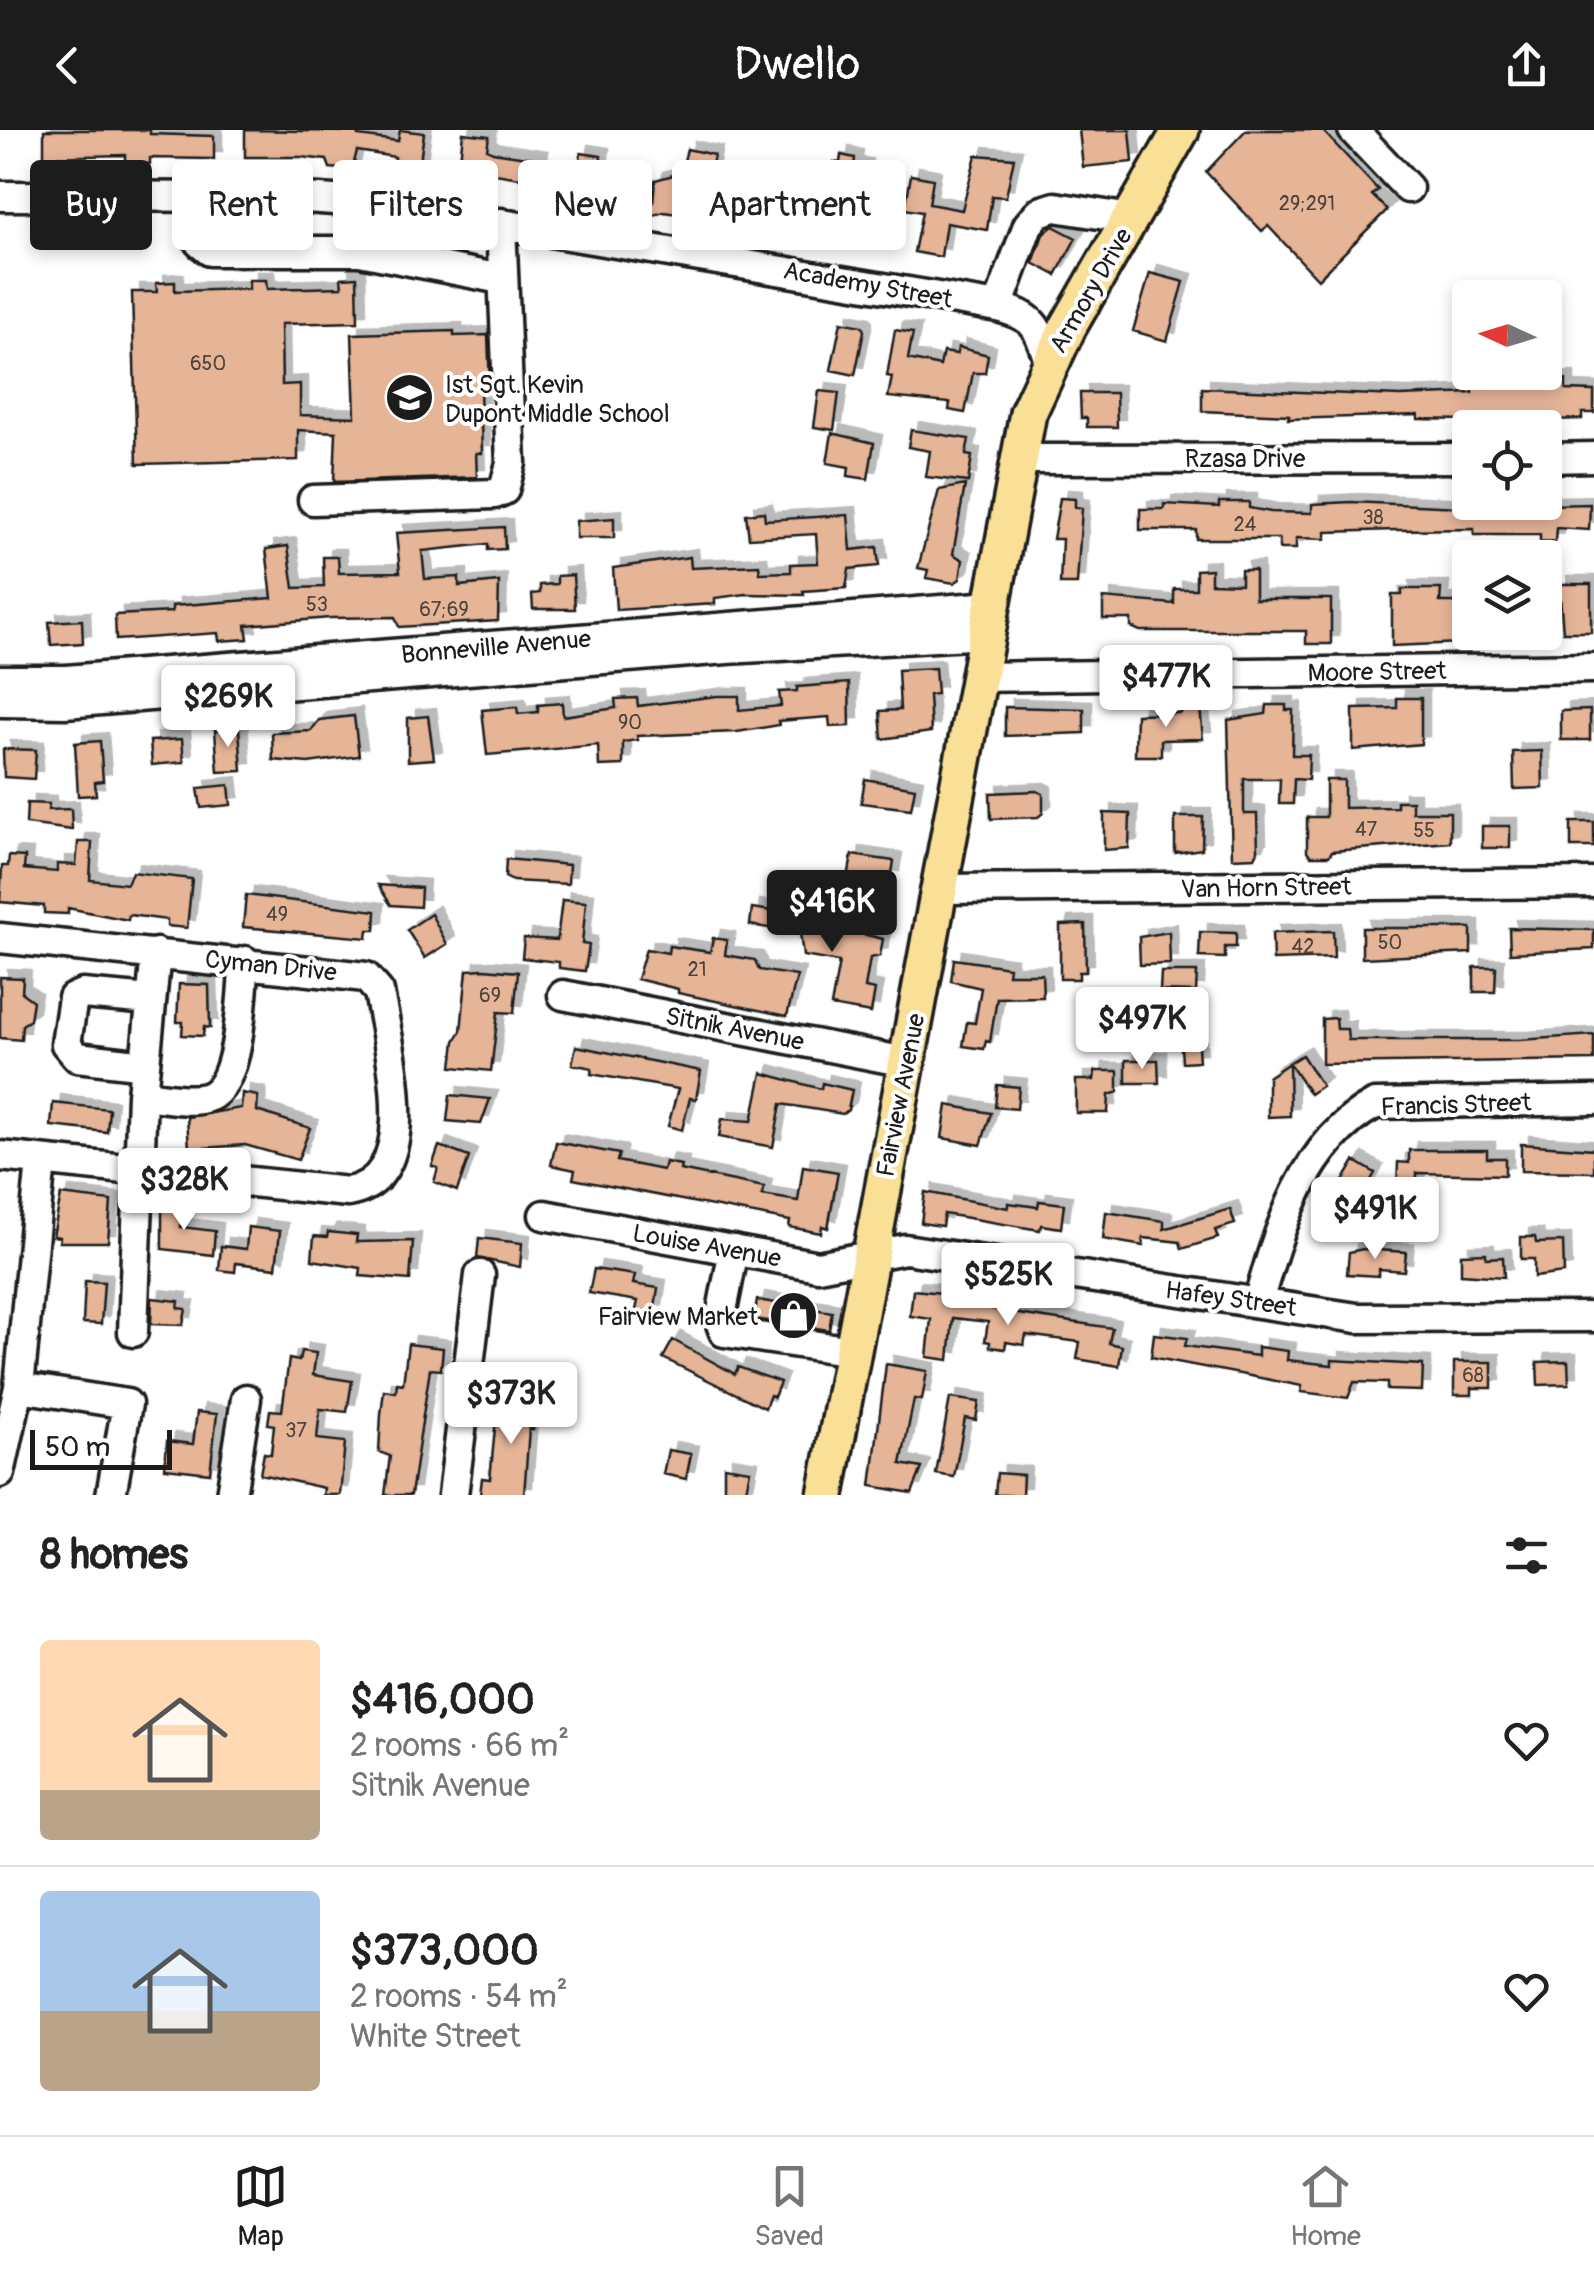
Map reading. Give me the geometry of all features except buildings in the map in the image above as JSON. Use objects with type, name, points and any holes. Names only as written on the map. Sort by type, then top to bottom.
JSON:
[{"type":"main road","name":"Armory Drive","points":[[1019,458],[1028,413],[1050,361],[1181,130]]},
{"type":"main road","name":"Fairview Avenue","points":[[826,1495],[1019,458]]},
{"type":"street","points":[[1353,130],[1408,188]]},
{"type":"street","name":"Academy Street","points":[[0,196],[172,198]]},
{"type":"street","name":"Academy Street","points":[[313,201],[378,203],[998,306],[1026,314],[1038,329],[1050,361]]},
{"type":"street","points":[[998,306],[1028,225],[1040,212],[1055,207],[1131,219]]},
{"type":"street","points":[[314,500],[495,494],[504,490],[511,463],[501,223]]},
{"type":"street","points":[[209,250],[360,251],[501,279]]},
{"type":"street","name":"Rzasa Drive","points":[[1019,458],[1452,458]]},
{"type":"street","points":[[1562,458],[1594,458]]},
{"type":"street","name":"Bonneville Avenue","points":[[0,680],[66,680],[989,620]]},
{"type":"street","name":"Bonneville Avenue","points":[[0,702],[66,703],[728,649],[989,620]]},
{"type":"street","name":"Moore Street","points":[[979,677],[1594,668]]},
{"type":"street","name":"Van Horn Street","points":[[938,889],[1594,883]]},
{"type":"street","name":"Cyman Drive","points":[[0,938],[344,972],[372,980],[379,992],[394,1087],[389,1162],[369,1187],[348,1192],[0,1156]]},
{"type":"street","points":[[133,1332],[142,1095],[156,952]]},
{"type":"street","points":[[142,1095],[205,1098],[223,1087],[234,1059],[244,962]]},
{"type":"street","points":[[146,1065],[77,1057],[66,1044],[74,998],[82,994],[151,1000]]},
{"type":"street","name":"Sitnik Avenue","points":[[563,995],[906,1062]]},
{"type":"street","name":"Francis Street","points":[[1258,1302],[1281,1220],[1332,1135],[1348,1118],[1375,1104],[1594,1100]]},
{"type":"street","points":[[0,1473],[19,1386],[41,1161]]},
{"type":"street","name":"Louise Avenue","points":[[544,1215],[818,1266],[870,1256]]},
{"type":"street","points":[[734,1250],[720,1321],[724,1332],[852,1351]]},
{"type":"street","name":"Hafey Street","points":[[870,1256],[918,1250],[1357,1318],[1594,1317]]},
{"type":"street","points":[[453,1495],[480,1275]]},
{"type":"street","points":[[19,1386],[127,1404],[112,1495]]},
{"type":"street","points":[[231,1495],[246,1399]]},
{"type":"place","name":"Ist Sgt. Kevin Dupont Middle School","points":[[410,398]]},
{"type":"place","name":"Fairview Market","points":[[793,1316]]}]
